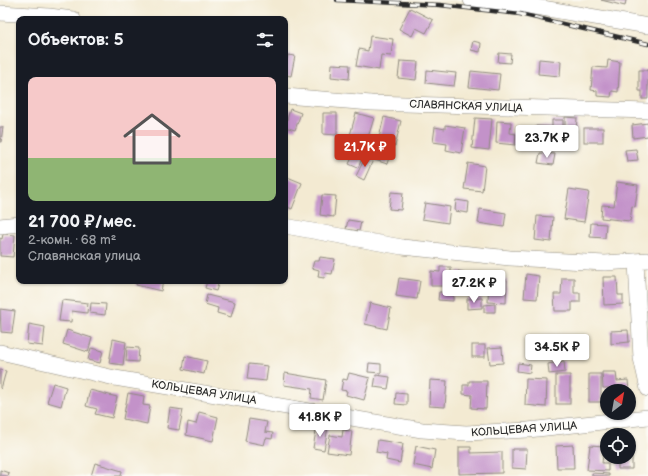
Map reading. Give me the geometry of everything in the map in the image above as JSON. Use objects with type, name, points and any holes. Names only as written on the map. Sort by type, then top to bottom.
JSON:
[{"type":"street","points":[[471,0],[542,8],[648,26]]},
{"type":"street","points":[[0,13],[49,16]]},
{"type":"street","name":"СЛАВЯНСКАЯ УЛИЦА","points":[[288,96],[371,103],[648,111]]},
{"type":"street","points":[[0,226],[16,224]]},
{"type":"street","points":[[288,227],[402,247],[510,258],[605,263],[642,261],[641,358],[648,390]]},
{"type":"street","name":"КОЛЬЦЕВАЯ УЛИЦА","points":[[0,352],[116,378],[422,430],[466,433],[528,430],[648,417]]},
{"type":"building","points":[[601,0],[626,0],[625,6]]},
{"type":"building","points":[[410,8],[433,20],[426,33],[416,28],[412,36],[399,29]]},
{"type":"building","points":[[370,36],[393,39],[391,56],[381,55],[379,70],[356,66],[359,49],[368,51]]},
{"type":"building","points":[[473,41],[481,43],[480,52],[471,50]]},
{"type":"building","points":[[499,53],[511,54],[510,63],[498,62]]},
{"type":"building","points":[[288,55],[295,56],[291,76],[288,76]]},
{"type":"building","points":[[539,59],[561,61],[560,76],[538,74]]},
{"type":"building","points":[[608,60],[620,62],[618,92],[612,91],[611,97],[597,96],[597,91],[591,90],[593,67],[607,68]]},
{"type":"building","points":[[400,61],[418,62],[416,80],[398,78]]},
{"type":"building","points":[[332,64],[350,65],[349,79],[331,77]]},
{"type":"building","points":[[427,70],[456,73],[454,86],[426,83]]},
{"type":"building","points":[[639,70],[648,70],[648,99],[642,99],[642,91],[639,91]]},
{"type":"building","points":[[471,71],[500,74],[498,90],[469,87]]},
{"type":"building","points":[[290,109],[301,113],[295,130],[288,128],[288,116]]},
{"type":"building","points":[[323,113],[337,113],[337,135],[323,134]]},
{"type":"building","points":[[356,113],[374,118],[366,144],[349,139]]},
{"type":"building","points":[[384,117],[401,121],[395,146],[378,142]]},
{"type":"building","points":[[565,117],[577,118],[576,132],[565,131]]},
{"type":"building","points":[[475,118],[492,119],[489,150],[472,148]]},
{"type":"building","points":[[552,120],[563,120],[563,141],[553,141],[553,149],[526,148],[526,138],[536,138],[536,126],[552,127]]},
{"type":"building","points":[[497,121],[511,122],[510,133],[516,134],[515,145],[496,143]]},
{"type":"building","points":[[648,123],[648,136],[633,138],[632,125]]},
{"type":"building","points":[[445,125],[465,128],[461,153],[446,150],[447,144],[433,142],[435,127],[445,129]]},
{"type":"building","points":[[0,127],[3,127],[1,142],[0,142]]},
{"type":"building","points":[[584,128],[603,128],[603,142],[584,142]]},
{"type":"building","points":[[358,145],[366,149],[358,168],[349,164]]},
{"type":"building","points":[[636,149],[638,160],[627,161],[625,150]]},
{"type":"building","points":[[379,150],[390,154],[387,164],[375,160]]},
{"type":"building","points":[[540,153],[555,154],[553,165],[538,163]]},
{"type":"building","points":[[366,156],[373,160],[364,180],[356,176]]},
{"type":"building","points":[[468,163],[485,166],[482,191],[464,189]]},
{"type":"building","points":[[288,177],[302,183],[292,209],[288,207]]},
{"type":"building","points":[[617,182],[638,185],[635,207],[632,206],[630,221],[601,218],[602,205],[614,206]]},
{"type":"building","points":[[569,189],[589,192],[584,222],[564,219]]},
{"type":"building","points":[[391,192],[403,193],[401,210],[389,209]]},
{"type":"building","points":[[322,195],[336,196],[334,217],[320,215]]},
{"type":"building","points":[[456,200],[469,202],[468,213],[455,211]]},
{"type":"building","points":[[425,203],[450,207],[448,223],[422,219]]},
{"type":"building","points":[[480,209],[506,213],[504,227],[478,223]]},
{"type":"building","points":[[537,216],[553,217],[551,242],[535,240]]},
{"type":"building","points":[[348,220],[361,222],[359,231],[346,229]]},
{"type":"building","points":[[591,223],[606,224],[605,238],[590,237]]},
{"type":"building","points":[[3,234],[15,235],[13,257],[0,256],[0,238],[2,239]]},
{"type":"building","points":[[320,257],[335,259],[332,274],[325,273],[324,278],[318,277],[319,270],[312,268],[314,261],[319,261]]},
{"type":"building","points":[[440,267],[451,267],[451,286],[431,286],[431,271],[440,272]]},
{"type":"building","points":[[458,271],[472,274],[469,287],[455,284]]},
{"type":"building","points":[[526,274],[539,276],[537,299],[524,298]]},
{"type":"building","points":[[489,276],[501,277],[501,280],[507,280],[506,303],[488,302]]},
{"type":"building","points":[[603,277],[617,277],[618,295],[623,295],[623,304],[604,305]]},
{"type":"building","points":[[399,278],[420,281],[417,299],[396,296]]},
{"type":"building","points":[[562,278],[574,278],[574,293],[580,293],[580,302],[572,302],[572,311],[555,311],[554,294],[561,294]]},
{"type":"building","points":[[136,284],[162,284],[161,291]]},
{"type":"building","points":[[206,284],[218,284],[216,291],[205,288]]},
{"type":"building","points":[[439,292],[453,292],[453,301],[438,300]]},
{"type":"building","points":[[207,295],[235,302],[231,317],[217,313],[218,308],[205,304]]},
{"type":"building","points":[[482,298],[482,308],[467,309],[467,299]]},
{"type":"building","points":[[62,300],[88,303],[87,313],[72,311],[71,322],[59,321]]},
{"type":"building","points":[[91,303],[106,304],[105,315],[90,313]]},
{"type":"building","points":[[370,303],[391,308],[387,329],[365,324]]},
{"type":"building","points":[[495,304],[495,312],[484,312],[484,305]]},
{"type":"building","points":[[0,309],[15,311],[12,333],[1,332]]},
{"type":"building","points":[[29,324],[45,327],[43,346],[27,344]]},
{"type":"building","points":[[67,330],[92,338],[88,352],[63,344]]},
{"type":"building","points":[[628,330],[629,342],[611,344],[611,331]]},
{"type":"building","points":[[113,339],[126,342],[123,365],[109,363]]},
{"type":"building","points":[[472,345],[485,345],[485,357],[472,357]]},
{"type":"building","points":[[127,347],[139,348],[138,362],[126,361]]},
{"type":"building","points":[[502,347],[503,363],[490,364],[488,348]]},
{"type":"building","points":[[91,348],[103,351],[100,363],[88,360]]},
{"type":"building","points":[[185,356],[207,361],[204,374],[183,369]]},
{"type":"building","points":[[564,361],[565,372],[549,374],[548,364]]},
{"type":"building","points":[[369,363],[381,364],[381,373],[368,372]]},
{"type":"building","points":[[518,363],[531,365],[530,373],[517,371]]},
{"type":"building","points":[[249,364],[268,366],[266,381],[247,379]]},
{"type":"building","points":[[0,370],[6,371],[1,389],[0,388]]},
{"type":"building","points":[[602,372],[616,372],[617,381],[628,380],[628,384],[603,384]]},
{"type":"building","points":[[285,373],[326,380],[323,400],[311,398],[312,389],[284,385]]},
{"type":"building","points":[[349,373],[370,378],[364,400],[346,395],[347,391],[341,390],[343,379],[347,380]]},
{"type":"building","points":[[589,374],[601,374],[600,402],[589,402]]},
{"type":"building","points":[[376,375],[390,377],[388,389],[374,387]]},
{"type":"building","points":[[556,375],[570,375],[570,404],[556,404]]},
{"type":"building","points":[[526,379],[547,380],[546,407],[525,405]]},
{"type":"building","points":[[430,380],[447,381],[445,407],[429,406]]},
{"type":"building","points":[[469,381],[487,381],[486,409],[471,408],[472,395],[463,394],[463,385],[469,385]]},
{"type":"building","points":[[53,383],[66,387],[61,406],[47,402]]},
{"type":"building","points":[[90,390],[117,397],[112,418],[95,414],[97,409],[86,406]]},
{"type":"building","points":[[128,393],[144,396],[143,405],[150,406],[147,424],[123,419]]},
{"type":"building","points":[[396,393],[407,394],[407,405],[395,404]]},
{"type":"building","points":[[170,408],[183,410],[179,430],[167,428]]},
{"type":"building","points":[[199,412],[218,417],[213,441],[186,435],[188,422],[196,424]]},
{"type":"building","points":[[249,419],[267,422],[265,432],[273,433],[272,439],[266,438],[264,445],[245,441]]},
{"type":"building","points":[[317,425],[328,427],[324,450],[313,448]]},
{"type":"building","points":[[343,430],[352,431],[349,455],[327,452],[330,435],[342,437]]},
{"type":"building","points":[[378,440],[403,444],[400,463],[386,460],[387,454],[376,452]]},
{"type":"building","points":[[573,445],[574,468],[557,468],[556,446]]},
{"type":"building","points":[[590,445],[600,446],[600,464],[608,464],[608,471],[587,470]]},
{"type":"building","points":[[416,446],[435,450],[432,469],[413,465]]},
{"type":"building","points":[[459,447],[471,447],[471,453],[502,452],[502,473],[459,474]]},
{"type":"building","points":[[512,449],[527,449],[526,469],[512,468]]},
{"type":"building","points":[[95,463],[122,471],[121,476],[91,476]]},
{"type":"building","points":[[618,464],[632,464],[632,469],[618,469]]},
{"type":"building","points":[[0,470],[9,473],[8,476],[0,476]]},
{"type":"building","points":[[592,473],[609,474],[609,476],[592,476]]},
{"type":"railway","points":[[337,0],[440,5],[520,14],[648,44]]}]
